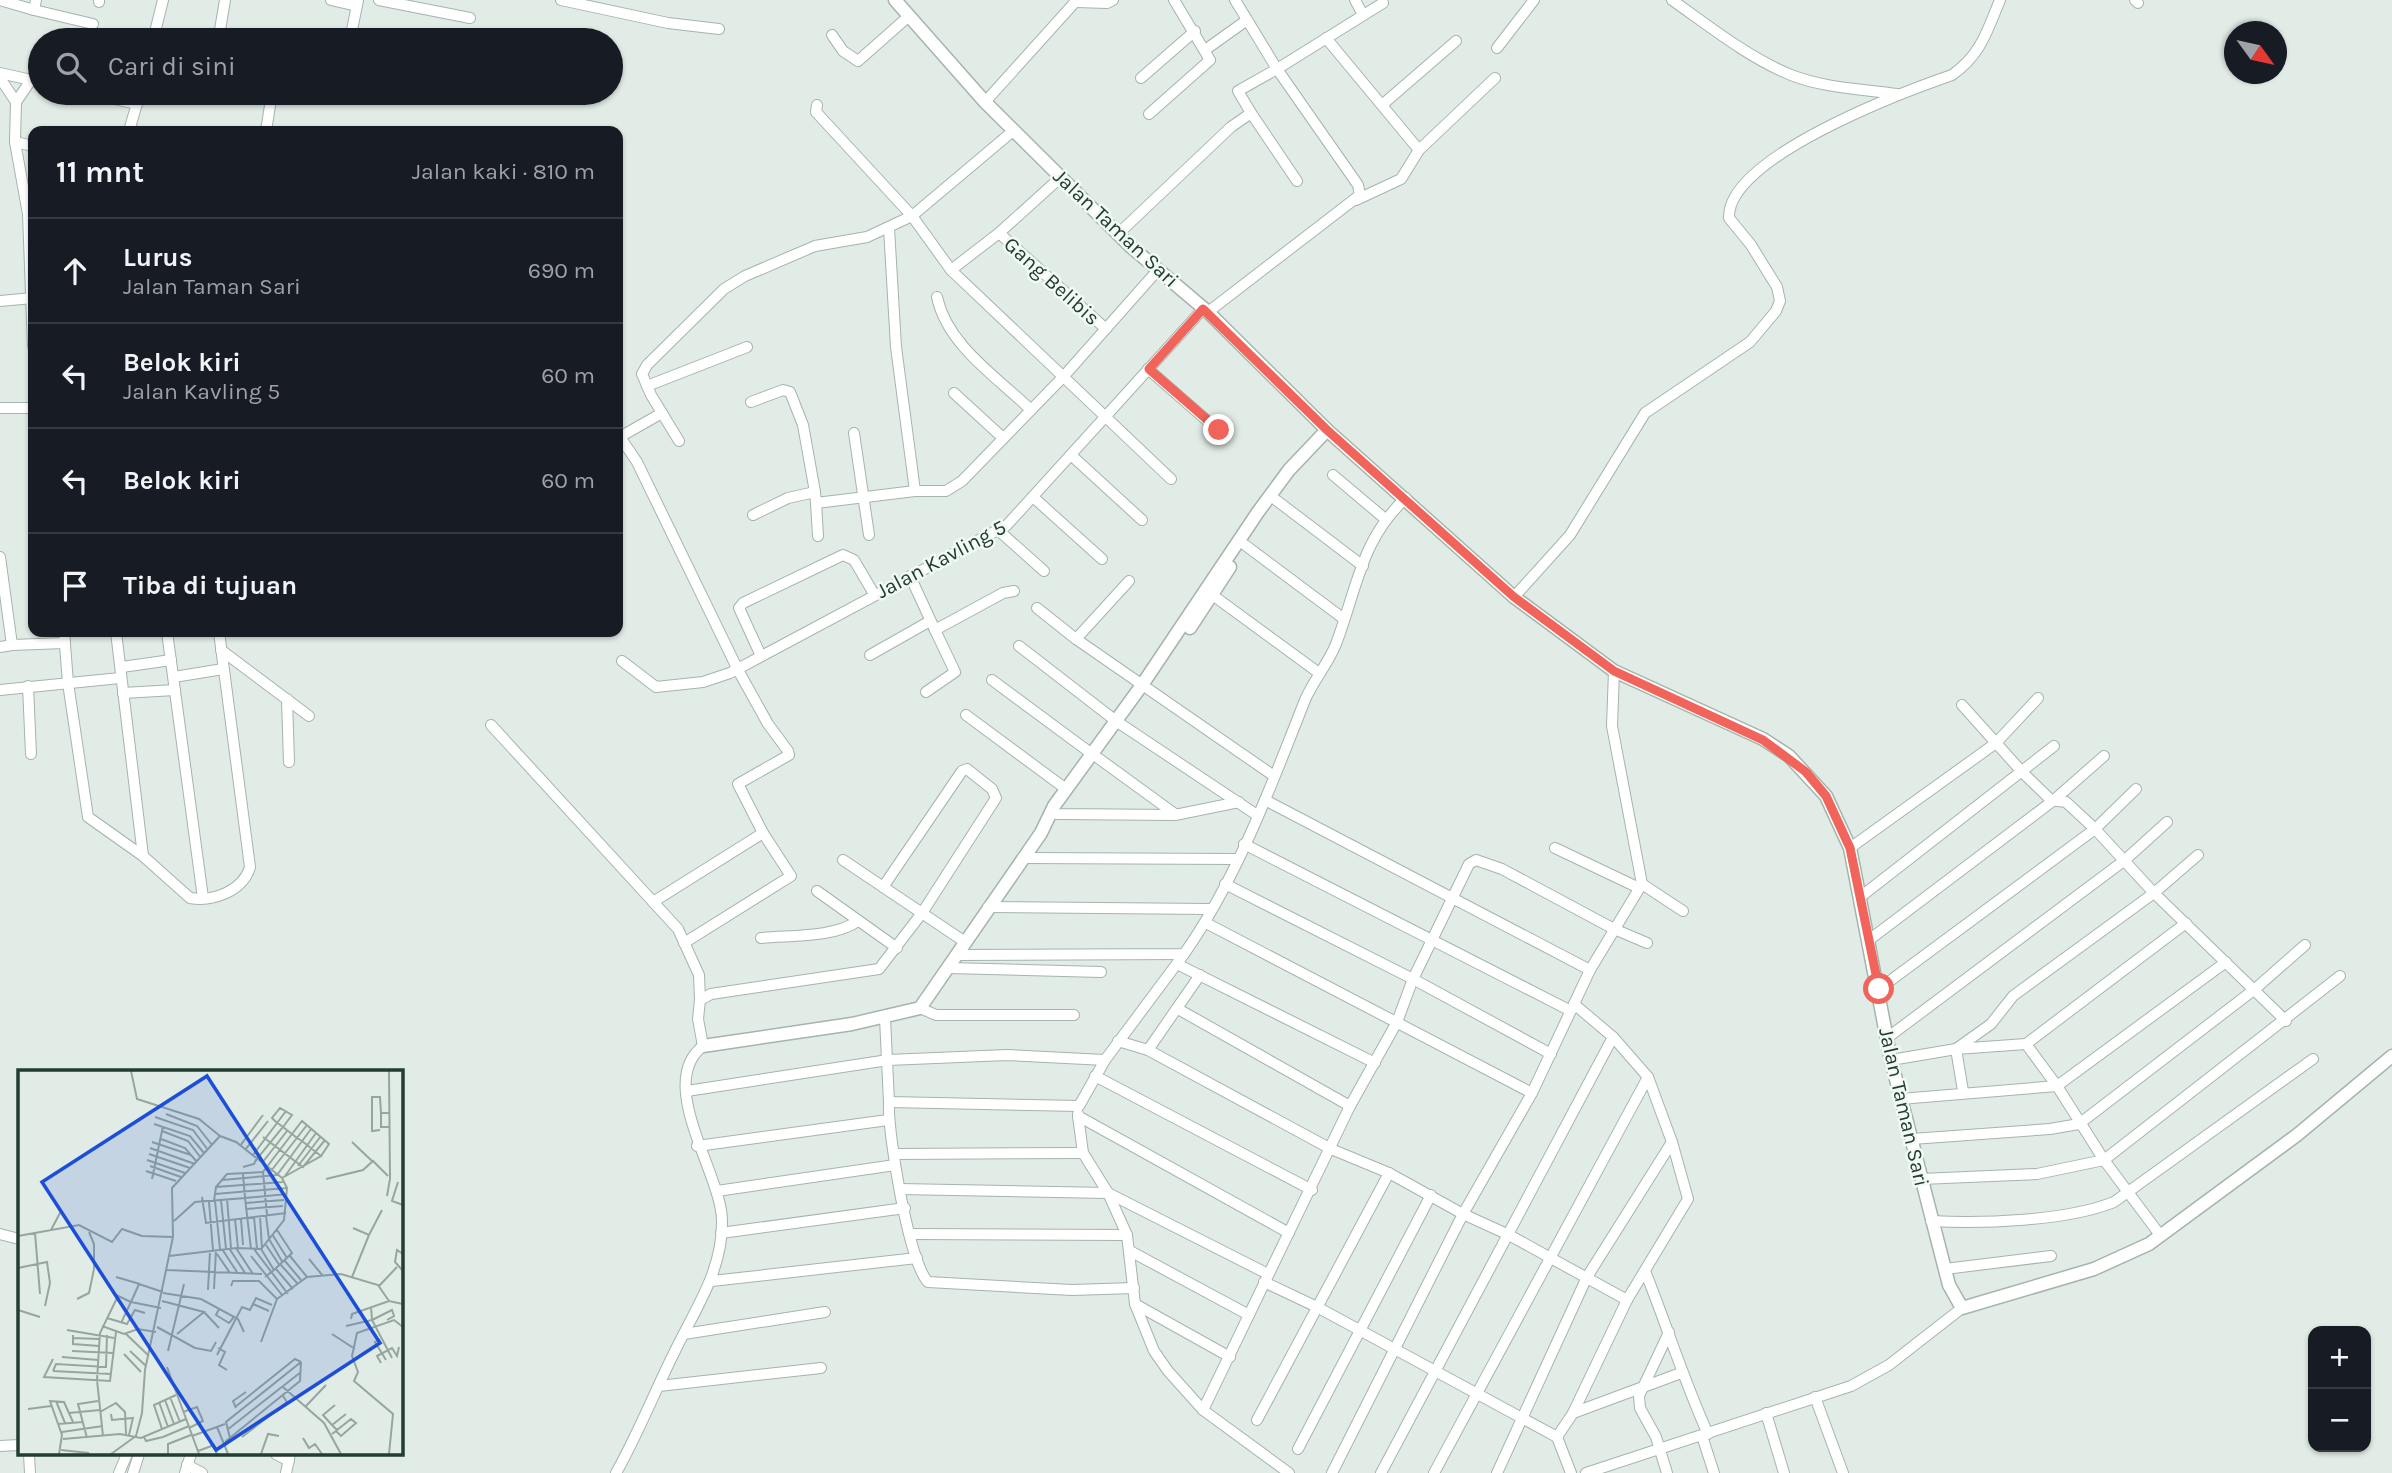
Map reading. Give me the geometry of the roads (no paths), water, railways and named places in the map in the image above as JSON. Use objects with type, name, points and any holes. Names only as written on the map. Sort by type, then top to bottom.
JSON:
[{"type":"street","points":[[0,0],[35,5],[93,24]]},
{"type":"street","points":[[156,28],[163,0]]},
{"type":"street","points":[[220,28],[225,0]]},
{"type":"street","points":[[331,0],[358,3],[352,28]]},
{"type":"street","points":[[379,0],[470,18]]},
{"type":"street","points":[[561,0],[668,23],[719,29]]},
{"type":"street","name":"Jalan Taman Sari","points":[[895,0],[985,102],[1118,234],[1157,271],[1205,310],[1327,430],[1514,597],[1614,671],[1763,740],[1789,756],[1826,796],[1850,848],[1900,1099],[1949,1285],[1962,1308]]},
{"type":"street","points":[[985,102],[1077,1],[1107,3],[1113,0]]},
{"type":"street","points":[[1149,114],[1210,60],[1174,0]]},
{"type":"street","points":[[1235,0],[1277,69],[1358,185],[1360,195],[1356,200]]},
{"type":"street","points":[[1355,0],[1363,15]]},
{"type":"street","points":[[1497,48],[1534,0]]},
{"type":"street","points":[[1672,0],[1723,36],[1789,74],[1827,84],[1898,94]]},
{"type":"street","points":[[1514,597],[1551,560],[1570,535],[1645,413],[1749,342],[1776,311],[1780,301],[1777,287],[1751,245],[1729,218],[1732,197],[1762,169],[1795,146],[1850,115],[1952,75],[1967,65],[1979,50],[2000,0]]},
{"type":"street","points":[[1297,181],[1238,91],[1383,3]]},
{"type":"street","points":[[832,35],[843,51],[858,61],[909,16]]},
{"type":"street","points":[[1205,50],[1247,20]]},
{"type":"street","points":[[1141,78],[1195,31]]},
{"type":"street","points":[[1326,38],[1419,150]]},
{"type":"street","points":[[1382,105],[1456,41]]},
{"type":"street","points":[[0,73],[28,79]]},
{"type":"street","points":[[0,78],[16,102],[15,142],[28,214]]},
{"type":"street","name":"Jalan Kavling 5","points":[[622,661],[656,687],[703,682],[734,671],[1013,520],[1205,310],[1326,218],[1356,200],[1401,179],[1419,150],[1495,78]]},
{"type":"street","points":[[16,102],[28,89]]},
{"type":"street","points":[[817,104],[816,112],[912,216],[950,270],[1171,479]]},
{"type":"street","points":[[130,126],[137,105]]},
{"type":"street","points":[[266,126],[270,105]]},
{"type":"street","points":[[1118,234],[1231,127],[1251,113]]},
{"type":"street","points":[[679,441],[642,374],[646,365],[724,289],[745,276],[815,246],[852,241],[889,228],[912,216],[1013,131]]},
{"type":"street","points":[[15,142],[28,145]]},
{"type":"street","points":[[950,270],[999,233],[1061,177]]},
{"type":"street","points":[[889,228],[897,347],[915,491]]},
{"type":"street","name":"Gang Belibis","points":[[999,233],[1105,329]]},
{"type":"street","points":[[816,503],[915,491],[946,491],[962,481],[1064,376],[1157,271]]},
{"type":"street","points":[[937,297],[941,315],[950,332],[1031,410]]},
{"type":"street","points":[[0,301],[28,298]]},
{"type":"street","points":[[647,386],[747,347]]},
{"type":"street","points":[[1149,369],[1219,430]]},
{"type":"street","points":[[751,402],[783,390],[790,392],[803,425],[815,492],[818,536]]},
{"type":"street","points":[[954,393],[1003,438]]},
{"type":"street","points":[[0,408],[28,408]]},
{"type":"street","points":[[623,433],[662,413]]},
{"type":"street","points":[[920,1008],[988,907],[1145,687],[1289,470],[1298,464],[1327,430]]},
{"type":"street","points":[[854,433],[869,535]]},
{"type":"street","points":[[623,443],[637,462],[734,671],[789,755],[738,785],[763,833],[791,876],[684,943]]},
{"type":"street","points":[[1071,455],[1142,520]]},
{"type":"street","points":[[1227,565],[1245,545],[1261,515],[1294,476],[1298,464]]},
{"type":"street","points":[[1333,475],[1384,518]]},
{"type":"street","points":[[753,515],[788,498],[815,492]]},
{"type":"street","points":[[1034,497],[1102,559]]},
{"type":"street","points":[[1289,1473],[1203,1410],[1154,1351],[1135,1304],[1127,1236],[1108,1194],[1083,1153],[1078,1111],[1105,1060],[1206,923],[1265,800],[1319,673],[1335,647],[1372,538],[1384,518],[1406,498]]},
{"type":"street","points":[[1276,500],[1363,566]]},
{"type":"street","points":[[998,530],[1044,571]]},
{"type":"street","points":[[1245,545],[1344,619]]},
{"type":"street","points":[[761,656],[742,618],[739,608],[743,603],[844,555],[854,560],[874,594]]},
{"type":"street","points":[[0,557],[12,645]]},
{"type":"street","points":[[910,576],[955,672],[926,692]]},
{"type":"street","points":[[1076,639],[1129,581]]},
{"type":"street","points":[[870,655],[1003,593],[1014,591]]},
{"type":"street","points":[[1209,592],[1319,673]]},
{"type":"street","points":[[1037,608],[1076,639],[1274,776]]},
{"type":"street","points":[[64,637],[68,683],[88,817],[143,856],[190,898],[203,898],[235,890],[243,884],[250,867],[220,637]]},
{"type":"street","points":[[118,637],[143,856]]},
{"type":"street","points":[[168,637],[203,898]]},
{"type":"street","points":[[0,647],[65,643]]},
{"type":"street","points":[[1019,646],[1119,723],[1240,802],[1257,816]]},
{"type":"street","points":[[221,650],[309,716]]},
{"type":"street","points":[[0,690],[68,683],[171,660]]},
{"type":"street","points":[[174,677],[223,669]]},
{"type":"street","points":[[1332,1473],[1463,1214],[1532,1093],[1590,971],[1640,886],[1612,726],[1614,671]]},
{"type":"street","points":[[992,680],[1175,815]]},
{"type":"street","points":[[28,686],[31,754]]},
{"type":"street","points":[[123,694],[175,690]]},
{"type":"street","points":[[1850,848],[1996,743],[2038,698]]},
{"type":"street","points":[[287,699],[289,762]]},
{"type":"street","points":[[1962,705],[2023,773],[2054,800],[2066,802],[2095,829],[2154,892],[2286,1021]]},
{"type":"street","points":[[966,715],[1066,789]]},
{"type":"street","points":[[491,725],[677,929],[699,975],[698,1019],[702,1045]]},
{"type":"street","points":[[1859,898],[2023,773],[2054,746]]},
{"type":"street","points":[[1052,816],[1066,789],[1095,756]]},
{"type":"street","points":[[1869,940],[2054,800],[2104,756]]},
{"type":"street","points":[[700,1000],[711,994],[879,969],[922,913],[996,798],[992,789],[967,769],[962,771],[883,887]]},
{"type":"street","points":[[1879,989],[2095,829],[2136,789]]},
{"type":"street","points":[[1265,800],[1590,971]]},
{"type":"street","points":[[1052,816],[1175,815],[1240,802]]},
{"type":"street","points":[[1887,1038],[2125,860],[2167,822]]},
{"type":"street","points":[[653,902],[763,833]]},
{"type":"street","points":[[1244,844],[1572,1007],[1613,1037],[1648,1077],[1672,1142],[1688,1199],[1627,1300],[1573,1413],[1557,1437]]},
{"type":"street","points":[[1555,848],[1640,886],[1683,911]]},
{"type":"street","points":[[1956,1049],[1991,1024],[2013,996],[2154,892],[2198,855]]},
{"type":"street","points":[[1023,858],[1238,859]]},
{"type":"street","points":[[844,860],[965,942]]},
{"type":"street","points":[[1203,1410],[1350,1105],[1397,1022],[1413,979],[1469,864],[1476,860],[1502,869],[1614,929],[1647,943]]},
{"type":"street","points":[[1225,884],[1413,979],[1551,1054]]},
{"type":"street","points":[[817,891],[897,948]]},
{"type":"street","points":[[988,907],[1211,909]]},
{"type":"street","points":[[761,938],[830,931],[846,928],[858,921]]},
{"type":"street","points":[[1206,923],[1532,1093]]},
{"type":"street","points":[[1891,1060],[1956,1049],[2029,1042],[2186,923]]},
{"type":"street","points":[[1912,1139],[2050,1129],[2079,1124],[2255,989],[2305,945]]},
{"type":"street","points":[[956,955],[1184,954]]},
{"type":"street","points":[[1900,1099],[1963,1091],[2057,1086],[2226,962]]},
{"type":"street","points":[[1177,964],[1374,1063]]},
{"type":"street","points":[[947,968],[1101,972]]},
{"type":"street","points":[[1148,1050],[1200,975]]},
{"type":"street","points":[[1921,1179],[2037,1174],[2104,1160],[2286,1021],[2340,976]]},
{"type":"street","points":[[616,1473],[712,1281],[721,1233],[718,1191],[697,1146],[687,1091],[686,1069],[692,1054],[702,1045],[885,1018],[920,1008],[936,1015],[1074,1015]]},
{"type":"street","points":[[1178,1009],[1350,1105]]},
{"type":"street","points":[[885,1018],[888,1120],[900,1189],[924,1278],[934,1284],[1072,1290],[1134,1288]]},
{"type":"street","points":[[1381,1473],[1613,1037]]},
{"type":"street","points":[[1118,1041],[1148,1050],[1331,1149],[1389,1173],[1627,1300]]},
{"type":"street","points":[[2029,1042],[2079,1124],[2160,1235]]},
{"type":"street","points":[[1956,1049],[1963,1091]]},
{"type":"street","points":[[687,1091],[888,1060],[1007,1055],[1105,1060]]},
{"type":"street","points":[[1586,1473],[1617,1468],[1660,1450],[1851,1386],[1889,1365],[1962,1308],[2094,1269],[2136,1252],[2297,1135],[2392,1056]]},
{"type":"street","points":[[1931,1221],[1961,1223],[2092,1210],[2114,1202],[2313,1059]]},
{"type":"street","points":[[1095,1076],[1311,1190]]},
{"type":"street","points":[[1434,1473],[1648,1077]]},
{"type":"street","points":[[889,1102],[1078,1111],[1289,1233]]},
{"type":"street","points":[[697,1146],[888,1120]]},
{"type":"street","points":[[1497,1473],[1520,1416],[1587,1277],[1672,1142]]},
{"type":"street","points":[[718,1191],[895,1159],[1083,1153]]},
{"type":"street","points":[[1257,1420],[1389,1173]]},
{"type":"street","points":[[900,1189],[1108,1194],[1557,1437],[1572,1473]]},
{"type":"street","points":[[1298,1450],[1431,1195]]},
{"type":"street","points":[[721,1233],[905,1208]]},
{"type":"street","points":[[0,1234],[18,1239]]},
{"type":"street","points":[[911,1234],[1127,1236]]},
{"type":"street","points":[[1130,1251],[1249,1315]]},
{"type":"street","points":[[1945,1269],[2051,1256]]},
{"type":"street","points":[[712,1281],[917,1258]]},
{"type":"street","points":[[1646,1271],[1705,1435],[1714,1473]]},
{"type":"street","points":[[1135,1304],[1230,1357]]},
{"type":"street","points":[[684,1334],[825,1312]]},
{"type":"street","points":[[1667,1473],[1660,1450],[1640,1408],[1641,1388],[1669,1332]]},
{"type":"street","points":[[659,1386],[821,1368]]},
{"type":"street","points":[[1573,1413],[1681,1373]]},
{"type":"street","points":[[1815,1398],[1843,1473]]},
{"type":"street","points":[[1766,1413],[1784,1473]]},
{"type":"street","points":[[0,1446],[18,1446]]},
{"type":"street","points":[[119,1473],[126,1456]]},
{"type":"street","points":[[133,1473],[138,1456]]},
{"type":"street","points":[[286,1473],[290,1457]]},
{"type":"street","points":[[186,1469],[202,1473]]}]
